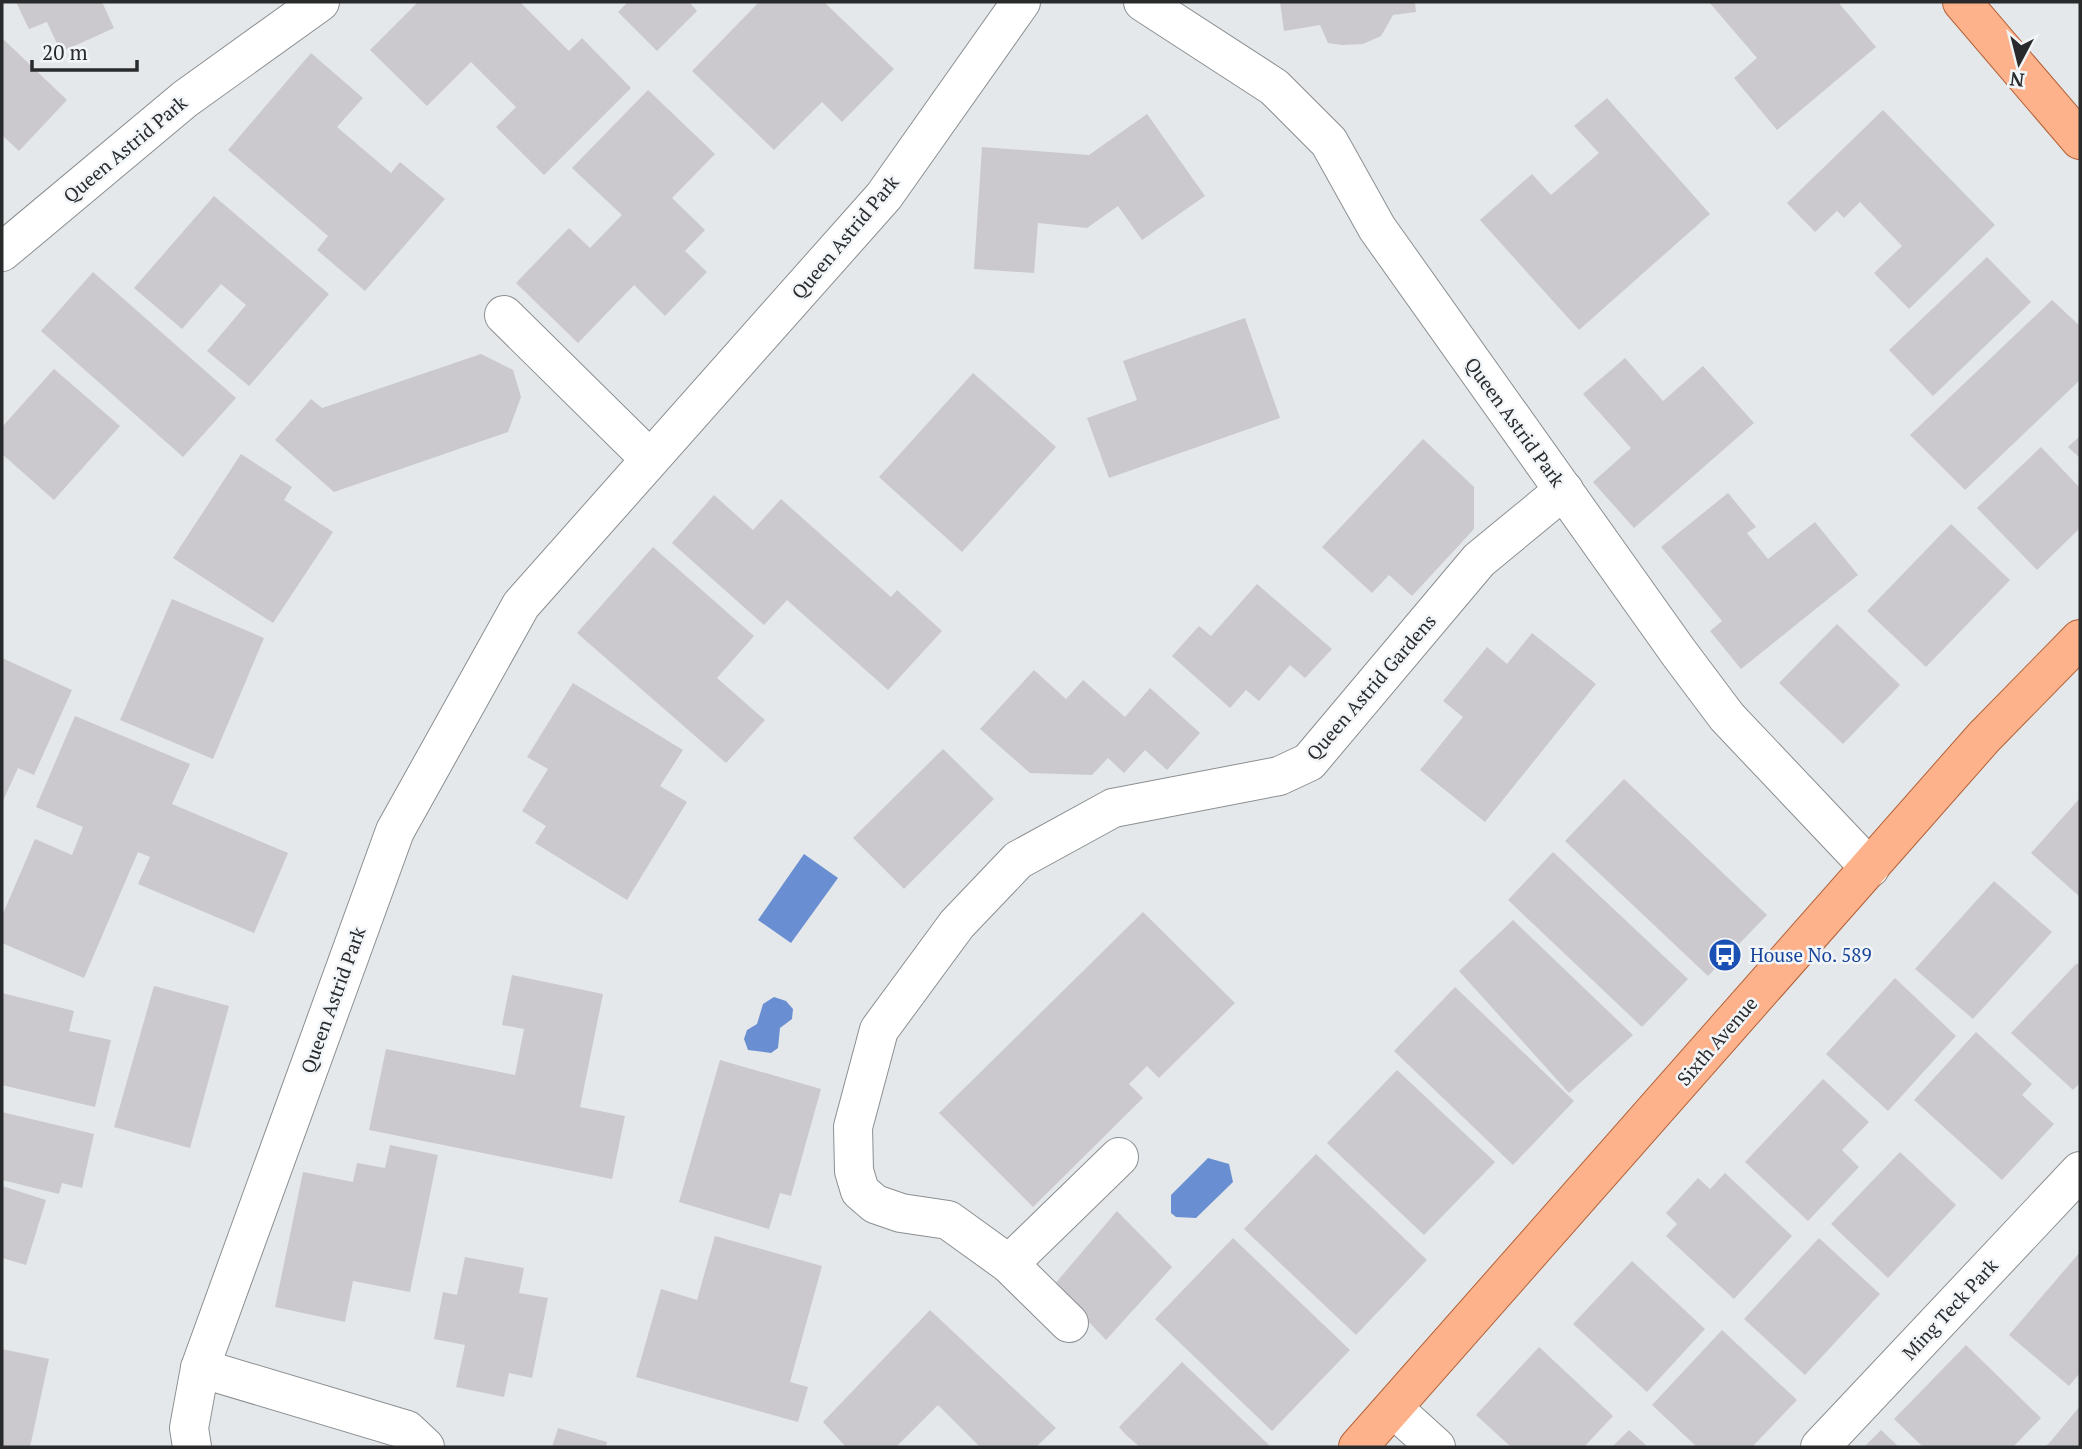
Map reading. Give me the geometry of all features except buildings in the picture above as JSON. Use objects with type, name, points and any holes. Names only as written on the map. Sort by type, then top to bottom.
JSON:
[{"type":"main road","points":[[1962,2],[2080,140]]},
{"type":"main road","name":"Sixth Avenue","points":[[1358,1447],[1984,737],[2080,639]]},
{"type":"street","name":"Queen Astrid Park","points":[[2,252],[185,99],[320,2]]},
{"type":"street","name":"Queen Astrid Park","points":[[192,1447],[189,1428],[200,1368],[395,831],[521,605],[884,196],[1021,2]]},
{"type":"street","name":"Queen Astrid Park","points":[[1143,2],[1274,87],[1329,142],[1377,229],[1513,424],[1564,489],[1727,717],[1870,868]]},
{"type":"street","points":[[504,315],[650,459]]},
{"type":"street","name":"Queen Astrid Gardens","points":[[1009,1264],[948,1220],[901,1213],[875,1204],[860,1191],[854,1171],[853,1127],[879,1030],[957,924],[1018,860],[1113,808],[1279,776],[1309,762],[1479,560],[1564,489]]},
{"type":"street","points":[[1069,1323],[1009,1264],[1119,1157]]},
{"type":"street","name":"Ming Teck Park","points":[[1820,1447],[2080,1171]]},
{"type":"street","points":[[200,1368],[407,1430],[425,1447]]},
{"type":"street","points":[[1393,1408],[1436,1447]]},
{"type":"water","points":[[804,854],[838,878],[791,943],[758,920]]},
{"type":"water","points":[[774,997],[786,1001],[793,1009],[792,1019],[780,1028],[778,1048],[771,1053],[748,1050],[744,1039],[747,1030],[757,1024],[763,1004]]},
{"type":"water","points":[[1208,1158],[1229,1164],[1233,1182],[1196,1218],[1176,1217],[1171,1213],[1171,1195]]},
{"type":"place","name":"House No. 589","points":[[1725,955]]}]
